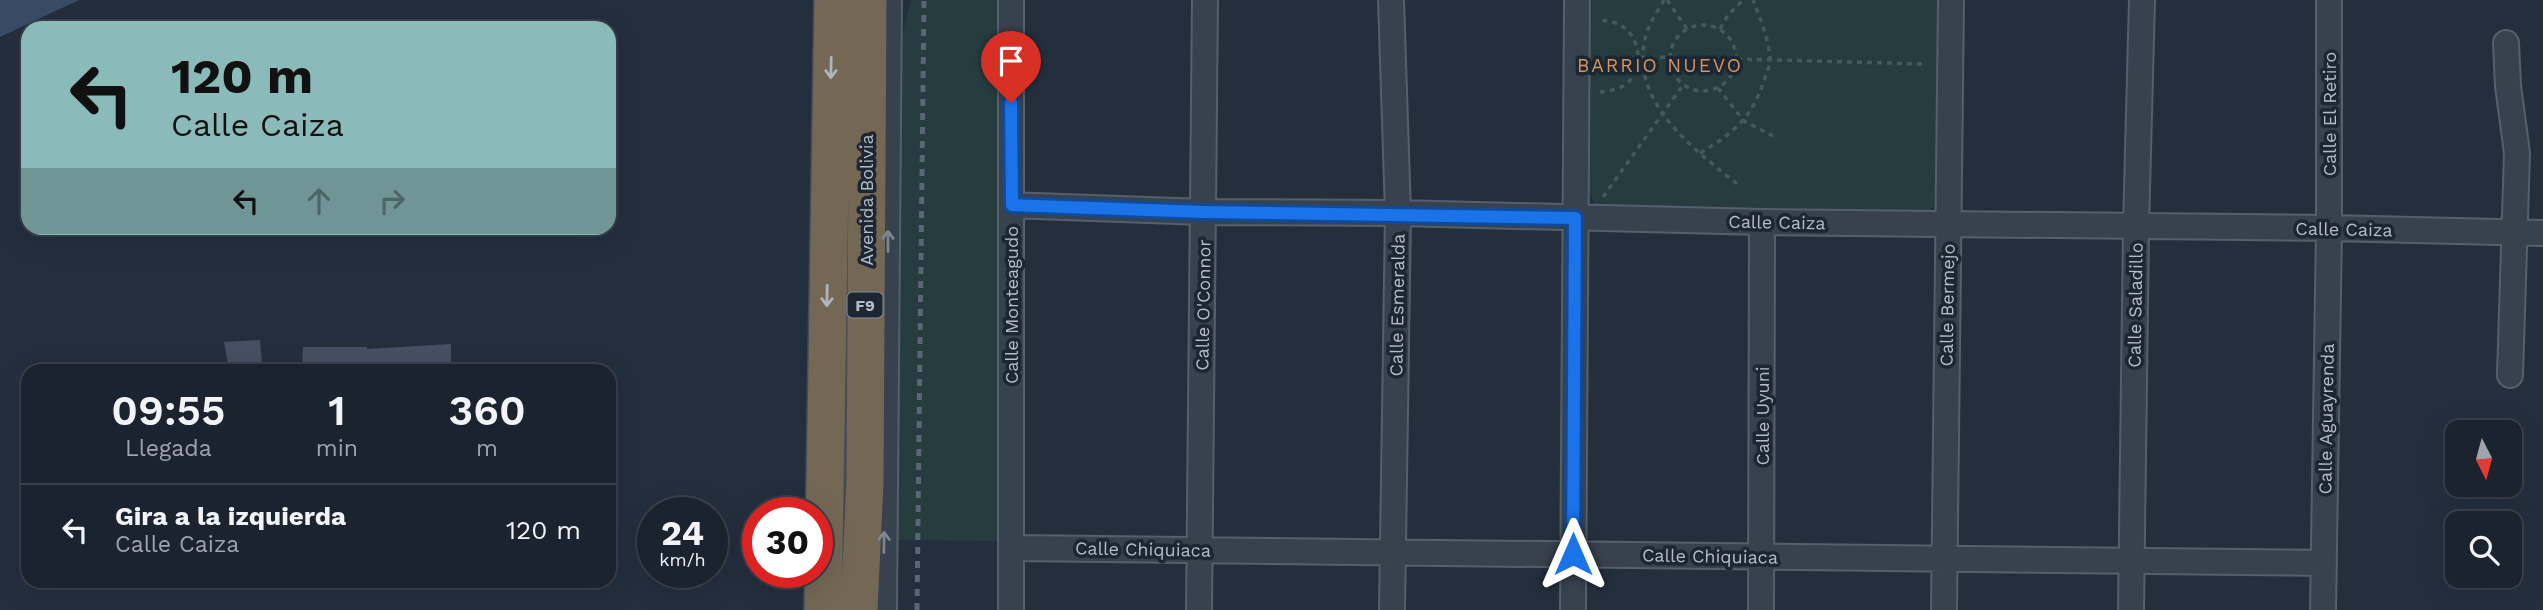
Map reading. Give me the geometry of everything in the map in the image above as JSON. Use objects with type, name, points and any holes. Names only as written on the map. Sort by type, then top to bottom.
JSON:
[{"type":"highway","name":"Avenida Bolivia","points":[[823,610],[833,0]]},
{"type":"highway","name":"Avenida Bolivia","points":[[859,610],[865,482],[868,0]]},
{"type":"street","points":[[884,610],[889,0]]},
{"type":"street","points":[[889,47],[900,0]]},
{"type":"street","name":"Calle Monteagudo","points":[[1011,0],[1011,610]]},
{"type":"street","name":"Calle O'Connor","points":[[1199,610],[1205,0]]},
{"type":"street","name":"Calle Esmeralda","points":[[1391,0],[1398,213],[1392,610]]},
{"type":"street","points":[[1573,610],[1586,212],[1577,0]]},
{"type":"street","name":"Calle Bermejo","points":[[1944,610],[1951,0]]},
{"type":"street","name":"Calle Saladillo","points":[[2131,610],[2142,0]]},
{"type":"street","name":"Calle El Retiro","points":[[2329,0],[2329,228]]},
{"type":"street","points":[[2506,43],[2508,86],[2517,153],[2510,375]]},
{"type":"street","name":"Calle Caiza","points":[[1012,205],[1204,212],[1586,212],[1762,222],[2543,233]]},
{"type":"street","name":"Calle Uyuni","points":[[1762,222],[1762,610]]},
{"type":"street","name":"Calle Aguayrenda","points":[[2323,610],[2329,228]]},
{"type":"street","name":"Calle Chiquiaca","points":[[1011,548],[2324,563]]},
{"type":"path","points":[[1600,92],[1614,90],[1626,84],[1635,73],[1648,28],[1665,0],[1687,29]]},
{"type":"path","points":[[1720,29],[1728,15],[1743,0]]},
{"type":"path","points":[[1700,153],[1723,139],[1744,121],[1761,90],[1771,60],[1753,0]]},
{"type":"path","points":[[1601,20],[1618,23],[1633,36],[1649,89],[1661,115],[1700,153],[1741,187]]},
{"type":"path","points":[[1698,25],[1720,29],[1729,37],[1735,48],[1737,59],[1731,76],[1718,88],[1700,91],[1683,85],[1671,68],[1669,57],[1674,41],[1687,29],[1698,25]]},
{"type":"path","points":[[1640,58],[1669,57]]},
{"type":"path","points":[[1737,59],[1925,64]]},
{"type":"path","points":[[1586,212],[1683,85]]},
{"type":"path","points":[[1718,88],[1744,121],[1773,136]]},
{"type":"green space","points":[[911,0],[997,0],[997,541],[896,540],[900,45]]},
{"type":"green space","points":[[1592,0],[1939,0],[1939,203],[1921,215],[1596,207],[1588,188]]},
{"type":"water","points":[[0,0],[79,0],[34,21],[21,21],[21,27],[0,37]]},
{"type":"building","points":[[260,340],[262,363],[228,364],[224,342]]},
{"type":"building","points":[[451,344],[451,364],[302,364],[303,347],[367,349]]},
{"type":"railway","points":[[917,610],[924,0]]},
{"type":"district","name":"BARRIO NUEVO","points":[[1660,65]]},
{"type":"route","points":[[1011,103],[1012,205],[1204,212],[1398,213],[1575,218],[1573,554]]}]
